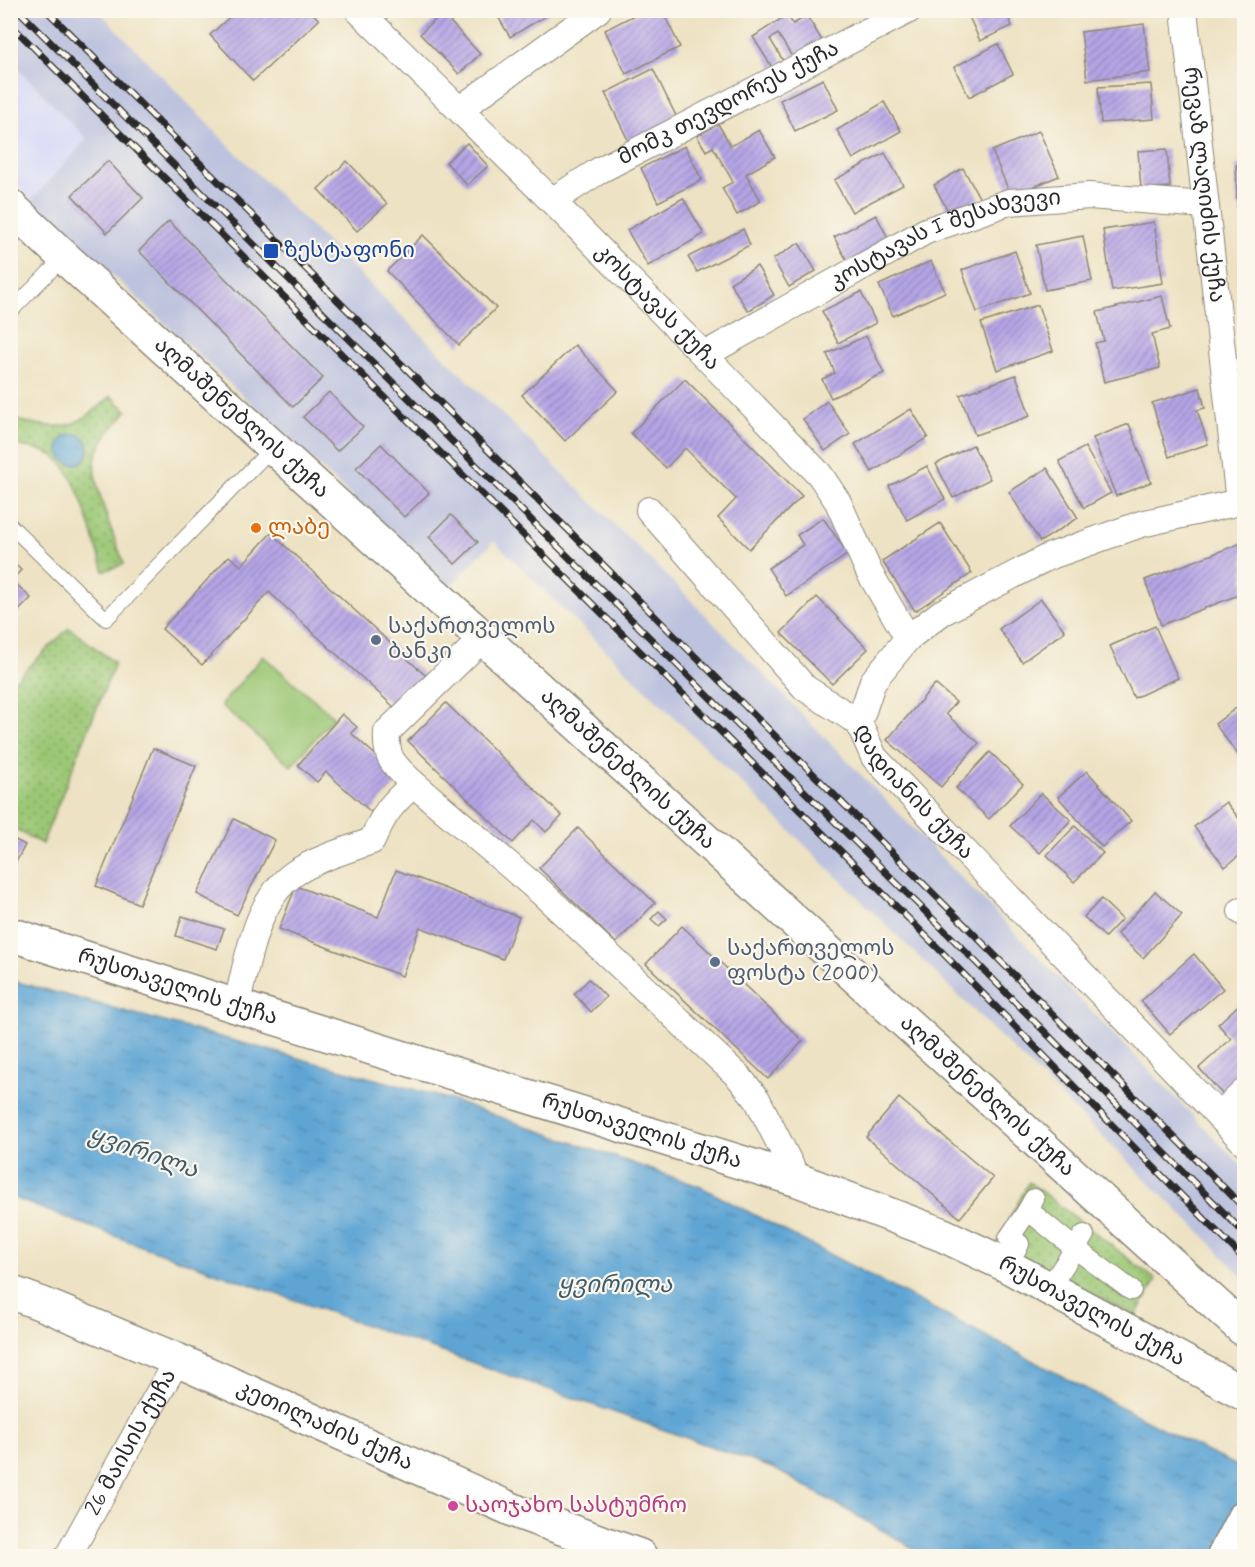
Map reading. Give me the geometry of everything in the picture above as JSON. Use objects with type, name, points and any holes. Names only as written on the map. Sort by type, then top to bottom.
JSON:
[{"type":"street","name":"კოსტავას ქუჩა","points":[[358,10],[552,201],[820,475],[838,502],[869,572],[908,638]]},
{"type":"street","points":[[460,109],[598,10]]},
{"type":"street","name":"მომკ თევდორეს ქუჩა","points":[[552,201],[600,170],[909,10]]},
{"type":"street","name":"რევაზ ლაღიძის ქუჩა","points":[[1184,10],[1205,205],[1242,502]]},
{"type":"street","name":"კოსტავას I შესახვევი","points":[[704,355],[926,231],[1009,202],[1089,196],[1205,205]]},
{"type":"street","name":"აღმაშენებლის ქუჩა","points":[[10,206],[1245,1330]]},
{"type":"street","name":"დადიანის ქუჩა","points":[[1242,502],[1141,524],[1048,557],[941,613],[908,638],[873,681],[859,723],[874,757],[1245,1142]]},
{"type":"street","points":[[649,510],[805,688],[859,723]]},
{"type":"street","points":[[483,638],[387,732],[386,751],[398,769],[414,784],[542,893],[738,1076],[758,1099],[798,1179]]},
{"type":"street","points":[[236,1006],[256,932],[268,903],[281,884],[296,872],[372,841],[381,819],[393,802],[414,784]]},
{"type":"street","name":"რუსთაველის ქუჩა","points":[[10,934],[798,1179],[944,1234],[1245,1394]]},
{"type":"street","points":[[1219,1116],[1245,1092]]},
{"type":"street","points":[[1013,1254],[1019,1244],[1008,1238],[1031,1204],[1079,1241],[1131,1290]]},
{"type":"street","points":[[1057,1276],[1079,1241]]},
{"type":"street","name":"კეთილაძის ქუჩა","points":[[10,1292],[177,1360],[519,1513],[640,1557]]},
{"type":"street","name":"26 მაისის ქუჩა","points":[[69,1557],[177,1360]]},
{"type":"street","points":[[1224,1557],[1245,1517]]},
{"type":"lane","points":[[10,312],[64,257]]},
{"type":"lane","points":[[10,525],[106,619],[273,447]]},
{"type":"shaded area","points":[[10,11],[99,11],[229,146],[680,589],[1244,1168],[1244,1279],[1209,1241],[494,541],[449,587],[32,200],[87,139],[11,62]]},
{"type":"shaded area","points":[[10,62],[87,139],[32,200],[11,179]]},
{"type":"green space","points":[[111,396],[127,411],[99,448],[96,455],[95,472],[105,513],[124,564],[104,571],[85,510],[64,466],[50,454],[11,444],[11,419],[43,425],[65,425],[86,417]]},
{"type":"green space","points":[[69,628],[115,663],[42,844],[11,827],[11,684]]},
{"type":"green space","points":[[263,656],[334,717],[291,766],[221,705]]},
{"type":"green space","points":[[1029,1182],[1156,1280],[1135,1316],[996,1245]]},
{"type":"water","points":[[74,434],[84,439],[89,449],[84,459],[74,464],[64,459],[59,449],[64,439]]},
{"type":"water","name":"ყვირილა","points":[[10,980],[445,1098],[701,1187],[1207,1452],[1244,1469],[1244,1556],[927,1556],[775,1469],[147,1248],[11,1197]]},
{"type":"building","points":[[237,10],[310,10],[319,20],[253,81],[210,35]]},
{"type":"building","points":[[494,10],[546,10],[549,14],[510,37]]},
{"type":"building","points":[[644,10],[662,10],[680,47],[626,74],[605,30]]},
{"type":"building","points":[[966,10],[1005,10],[1012,26],[980,41]]},
{"type":"building","points":[[442,13],[480,54],[459,74],[420,34]]},
{"type":"building","points":[[787,15],[793,24],[807,16],[823,42],[794,60],[778,34],[770,39],[784,62],[773,69],[753,37]]},
{"type":"building","points":[[1144,24],[1150,72],[1087,80],[1081,32]]},
{"type":"building","points":[[998,44],[1013,74],[969,97],[954,67]]},
{"type":"building","points":[[653,69],[679,122],[631,146],[605,93]]},
{"type":"building","points":[[823,79],[838,110],[795,131],[780,100]]},
{"type":"building","points":[[1151,84],[1154,119],[1101,123],[1098,87]]},
{"type":"building","points":[[884,102],[901,131],[853,159],[837,130]]},
{"type":"building","points":[[718,124],[731,146],[759,130],[775,157],[746,174],[761,201],[737,215],[722,188],[733,182],[713,147],[706,151],[697,136]]},
{"type":"building","points":[[1039,131],[1059,176],[1011,196],[992,151]]},
{"type":"building","points":[[467,143],[488,166],[467,185],[446,162]]},
{"type":"building","points":[[685,146],[702,180],[658,202],[641,168]]},
{"type":"building","points":[[1167,149],[1170,187],[1141,189],[1138,151]]},
{"type":"building","points":[[885,153],[903,185],[852,212],[834,180]]},
{"type":"building","points":[[108,161],[143,198],[107,233],[72,195]]},
{"type":"building","points":[[347,161],[387,204],[357,231],[318,189]]},
{"type":"building","points":[[1236,165],[1244,165],[1244,206],[1237,207]]},
{"type":"building","points":[[963,168],[980,199],[950,215],[934,185]]},
{"type":"building","points":[[683,198],[704,234],[648,266],[627,230]]},
{"type":"building","points":[[876,215],[892,245],[850,266],[834,237]]},
{"type":"building","points":[[169,221],[323,378],[293,407],[139,251]]},
{"type":"building","points":[[1154,222],[1163,283],[1112,291],[1103,230]]},
{"type":"building","points":[[743,229],[750,245],[697,272],[688,257]]},
{"type":"building","points":[[423,235],[496,308],[459,345],[387,271]]},
{"type":"building","points":[[1083,236],[1092,281],[1045,290],[1036,245]]},
{"type":"building","points":[[799,243],[816,271],[789,287],[773,259]]},
{"type":"building","points":[[1015,251],[1030,293],[977,312],[962,270]]},
{"type":"building","points":[[931,261],[945,292],[893,316],[879,285]]},
{"type":"building","points":[[757,266],[774,295],[748,311],[730,283]]},
{"type":"building","points":[[861,292],[876,323],[838,343],[822,311]]},
{"type":"building","points":[[1162,296],[1170,329],[1152,334],[1160,368],[1104,382],[1095,343],[1104,341],[1097,312]]},
{"type":"building","points":[[1038,305],[1053,351],[997,370],[981,323]]},
{"type":"building","points":[[866,336],[884,373],[831,398],[822,379],[835,373],[827,354]]},
{"type":"building","points":[[575,345],[618,391],[565,441],[522,395]]},
{"type":"building","points":[[1016,375],[1030,416],[975,435],[960,395]]},
{"type":"building","points":[[685,379],[802,496],[749,549],[718,518],[736,499],[685,448],[666,468],[631,433]]},
{"type":"building","points":[[1200,388],[1205,408],[1197,410],[1208,444],[1169,457],[1152,403]]},
{"type":"building","points":[[329,392],[363,427],[337,451],[303,417]]},
{"type":"building","points":[[827,401],[850,434],[825,451],[803,419]]},
{"type":"building","points":[[911,409],[928,437],[872,472],[855,444]]},
{"type":"building","points":[[1129,424],[1151,482],[1116,496],[1093,438]]},
{"type":"building","points":[[381,444],[429,493],[404,517],[356,468]]},
{"type":"building","points":[[973,445],[990,479],[953,498],[936,464]]},
{"type":"building","points":[[1085,447],[1111,493],[1084,508],[1059,461]]},
{"type":"building","points":[[927,466],[945,499],[907,520],[889,486]]},
{"type":"building","points":[[1047,468],[1078,518],[1040,542],[1009,492]]},
{"type":"building","points":[[451,515],[478,542],[455,564],[429,537]]},
{"type":"building","points":[[823,518],[848,554],[786,596],[768,568],[803,545],[797,535]]},
{"type":"building","points":[[940,523],[972,573],[915,611],[882,561]]},
{"type":"building","points":[[271,533],[426,676],[396,709],[269,592],[202,665],[162,629],[229,556],[241,566]]},
{"type":"building","points":[[1244,542],[1244,593],[1161,625],[1145,580]]},
{"type":"building","points":[[10,560],[21,570],[12,580],[31,598],[10,620]]},
{"type":"building","points":[[817,597],[868,649],[832,684],[781,633]]},
{"type":"building","points":[[1041,599],[1065,631],[1022,662],[999,629]]},
{"type":"building","points":[[1155,626],[1178,678],[1134,698],[1110,646]]},
{"type":"building","points":[[935,684],[956,702],[946,714],[979,743],[941,787],[887,740]]},
{"type":"building","points":[[1244,702],[1244,763],[1215,724]]},
{"type":"building","points":[[446,703],[562,816],[546,832],[534,820],[513,843],[408,741]]},
{"type":"building","points":[[342,714],[357,727],[351,733],[401,778],[371,812],[326,772],[317,782],[298,765]]},
{"type":"building","points":[[153,748],[196,766],[139,904],[96,886]]},
{"type":"building","points":[[990,752],[1023,784],[989,819],[956,788]]},
{"type":"building","points":[[1087,771],[1131,821],[1102,847],[1058,797]]},
{"type":"building","points":[[1041,793],[1071,820],[1040,853],[1010,826]]},
{"type":"building","points":[[1226,802],[1244,825],[1244,852],[1225,867],[1194,827]]},
{"type":"building","points":[[234,819],[275,840],[237,915],[197,894]]},
{"type":"building","points":[[1075,826],[1103,853],[1074,882],[1047,855]]},
{"type":"building","points":[[578,828],[655,903],[616,943],[539,868]]},
{"type":"building","points":[[10,837],[25,845],[14,866],[10,864]]},
{"type":"building","points":[[396,870],[519,917],[503,959],[420,927],[402,976],[279,929],[296,886],[378,917]]},
{"type":"building","points":[[1155,891],[1182,915],[1143,958],[1117,934]]},
{"type":"building","points":[[1101,899],[1122,919],[1105,937],[1084,917]]},
{"type":"building","points":[[659,911],[667,919],[659,926],[651,919]]},
{"type":"building","points":[[182,916],[224,929],[217,949],[176,936]]},
{"type":"building","points":[[682,926],[803,1041],[768,1079],[646,964]]},
{"type":"building","points":[[1194,954],[1223,989],[1170,1034],[1141,1001]]},
{"type":"building","points":[[589,979],[606,997],[591,1012],[574,994]]},
{"type":"building","points":[[1244,1000],[1244,1076],[1223,1095],[1199,1068],[1231,1039],[1218,1024]]},
{"type":"building","points":[[899,1098],[993,1178],[960,1218],[866,1137]]},
{"type":"railway","points":[[18,10],[950,936],[1244,1233]]},
{"type":"railway","points":[[46,10],[962,922],[1244,1208]]},
{"type":"railway","points":[[10,24],[939,949],[1244,1259]]},
{"type":"place","name":"ზესტაფონი","points":[[271,251]]},
{"type":"place","name":"ლაბე","points":[[256,528]]},
{"type":"place","name":"საქართველოს ბანკი","points":[[376,640]]},
{"type":"place","name":"საქართველოს ფოსტა (2000)","points":[[715,962]]},
{"type":"place","name":"საოჯახო სასტუმრო","points":[[453,1506]]}]
